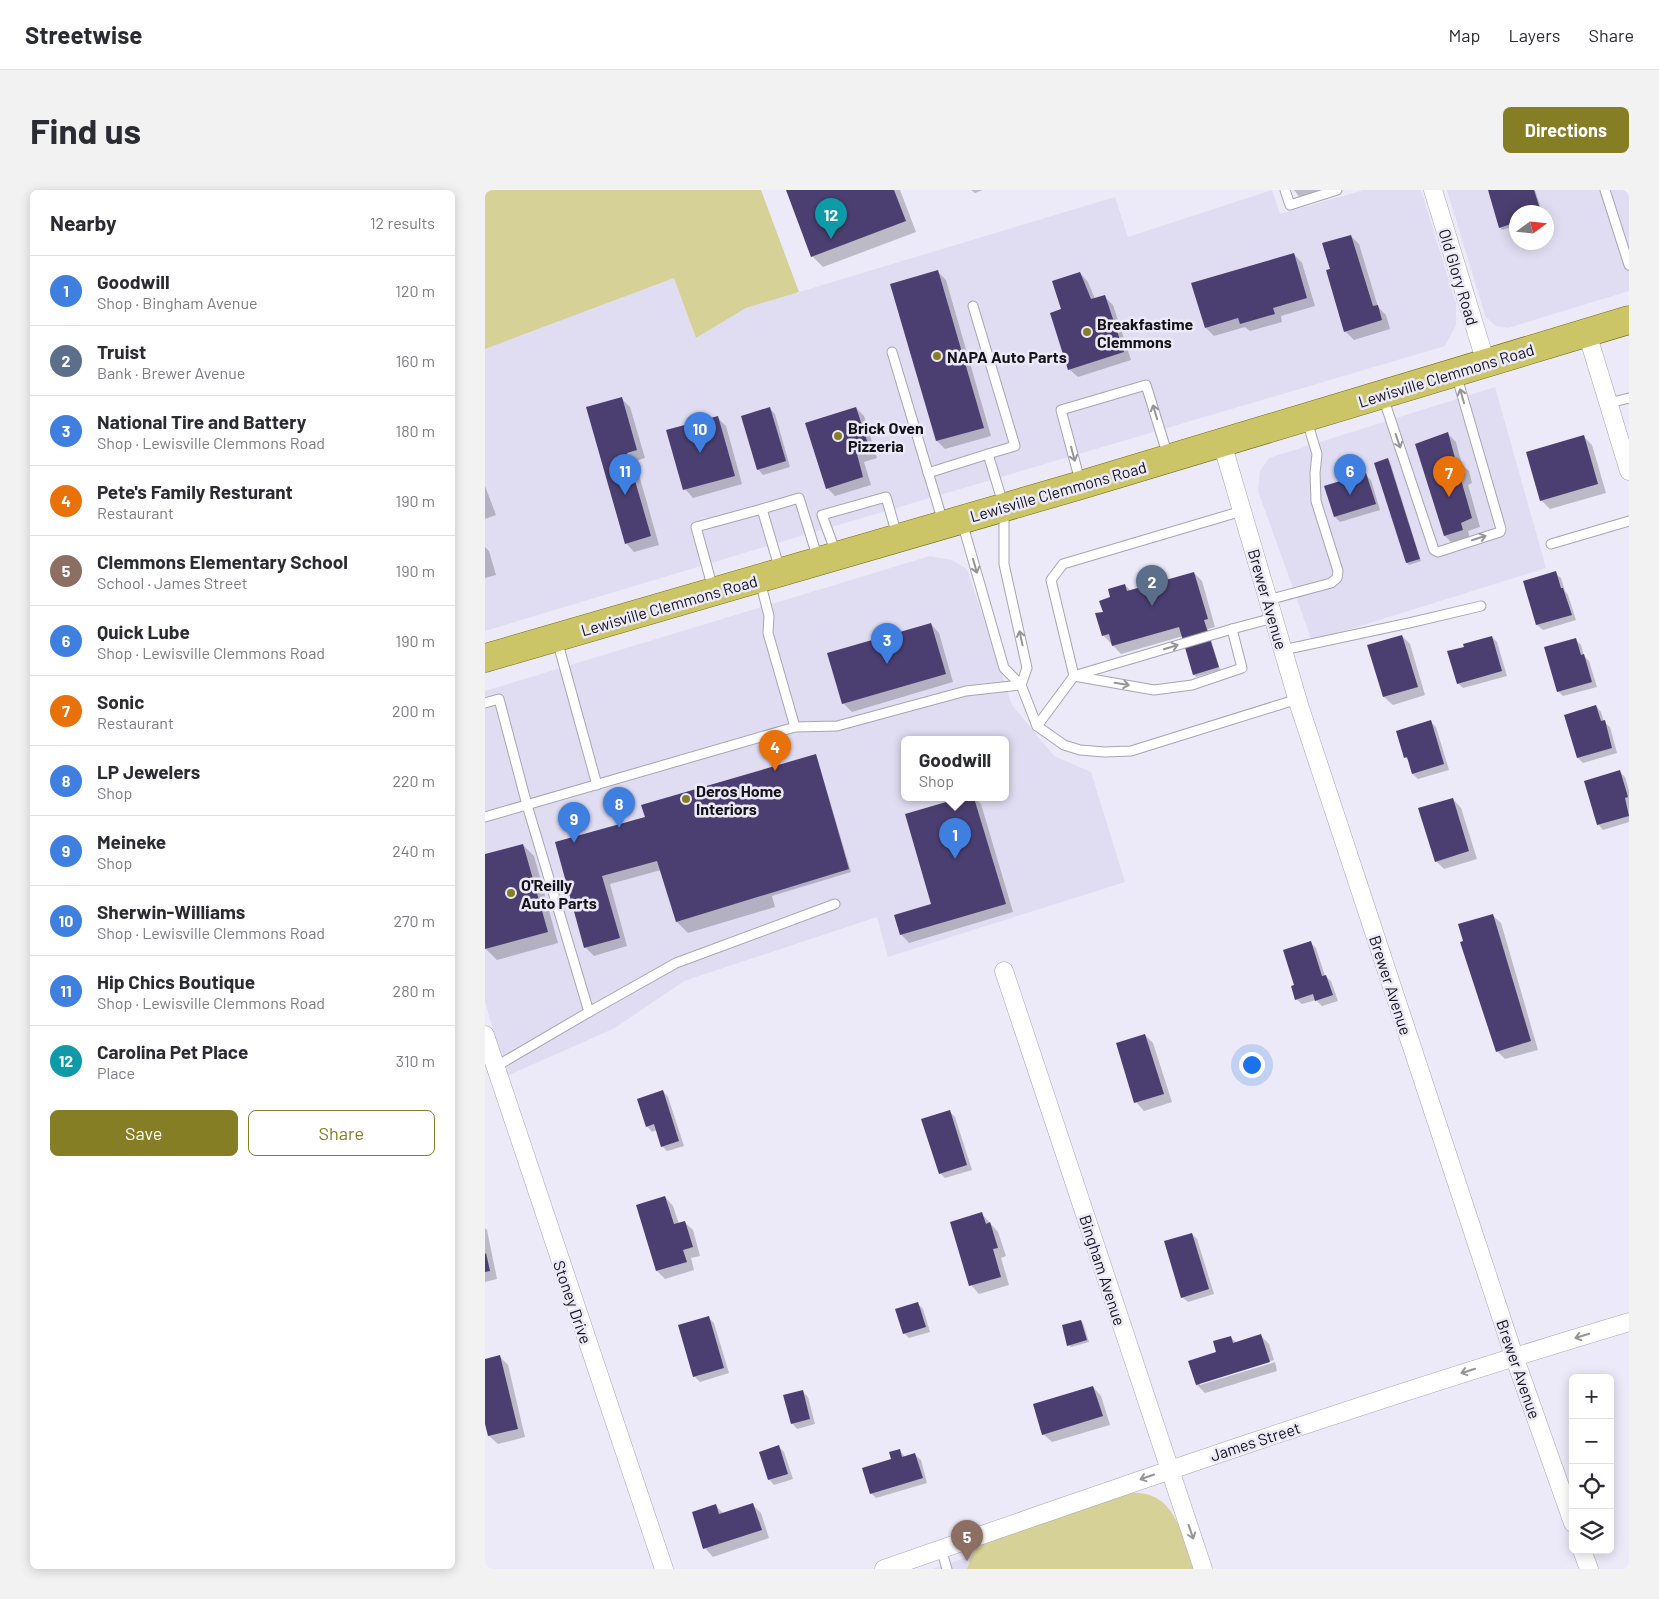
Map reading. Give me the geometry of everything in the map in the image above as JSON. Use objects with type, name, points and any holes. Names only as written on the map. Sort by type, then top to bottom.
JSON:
[{"type":"main road","name":"Lewisville Clemmons Road","points":[[485,658],[898,539],[1629,320]]},
{"type":"street","name":"Old Glory Road","points":[[1433,190],[1486,363]]},
{"type":"street","points":[[1587,332],[1629,471]]},
{"type":"street","name":"Brewer Avenue","points":[[1222,443],[1298,699],[1514,1356],[1569,1512]]},
{"type":"street","name":"Bingham Avenue","points":[[1004,971],[1203,1569]]},
{"type":"street","name":"Stoney Drive","points":[[485,1035],[664,1569]]},
{"type":"street","name":"James Street","points":[[884,1569],[1169,1470],[1514,1356],[1629,1322]]},
{"type":"street","points":[[1584,1554],[1589,1569]]},
{"type":"lane","points":[[1285,190],[1290,205],[1337,190]]},
{"type":"lane","points":[[1605,190],[1629,265]]},
{"type":"lane","points":[[928,473],[1015,446],[973,306]]},
{"type":"lane","points":[[892,352],[928,473],[952,522],[1005,668],[1021,685],[1037,726],[1064,745],[1080,750],[1105,752],[1131,751],[1298,699]]},
{"type":"lane","points":[[1383,395],[1435,550],[1438,552],[1500,532],[1501,529],[1455,372]]},
{"type":"lane","points":[[1081,484],[1061,410],[1146,385],[1169,458]]},
{"type":"lane","points":[[1609,403],[1629,398]]},
{"type":"lane","points":[[1268,600],[1331,583],[1337,578],[1338,571],[1316,501],[1315,473],[1317,454],[1306,418]]},
{"type":"lane","points":[[988,454],[1005,507],[1004,564],[1027,668],[1021,685]]},
{"type":"lane","points":[[828,558],[822,515],[886,497],[898,539]]},
{"type":"lane","points":[[714,592],[696,528],[799,498],[828,558]]},
{"type":"lane","points":[[762,509],[770,575],[768,633],[795,727]]},
{"type":"lane","points":[[1074,676],[1051,580],[1063,564],[1242,511]]},
{"type":"lane","points":[[1551,544],[1629,521]]},
{"type":"lane","points":[[1283,650],[1409,624],[1481,606]]},
{"type":"lane","points":[[1037,726],[1074,676],[1273,618]]},
{"type":"lane","points":[[1074,676],[1154,690],[1192,685],[1242,668],[1232,629]]},
{"type":"lane","points":[[557,637],[597,785]]},
{"type":"lane","points":[[485,817],[795,727],[837,726],[966,691],[1021,685]]},
{"type":"lane","points":[[485,703],[499,699],[527,805],[589,1012]]},
{"type":"lane","points":[[495,1067],[676,963],[835,904]]},
{"type":"lane","points":[[941,1549],[947,1569]]},
{"type":"shaded area","points":[[485,190],[761,190],[799,292],[746,308],[696,338],[674,278],[485,349]]},
{"type":"shaded area","points":[[1272,190],[1280,214],[1364,190],[1421,190],[1456,304],[1456,325],[1445,346],[485,631],[485,347],[673,274],[696,338],[746,308],[1115,197],[1128,237]]},
{"type":"shaded area","points":[[1447,190],[1629,190],[1629,291],[1508,328],[1496,326],[1485,316]]},
{"type":"shaded area","points":[[1495,387],[1546,568],[1312,641],[1258,491],[1260,471],[1269,458]]},
{"type":"shaded area","points":[[930,556],[952,560],[967,569],[1012,705],[1054,756],[1091,772],[1125,882],[888,957],[877,917],[684,981],[615,1028],[507,1076],[485,1002],[485,691]]},
{"type":"shaded area","points":[[1128,1493],[1144,1494],[1157,1498],[1166,1506],[1174,1516],[1180,1529],[1193,1569],[967,1569],[973,1552],[988,1540]]},
{"type":"shaded area","points":[[977,1554],[982,1569],[932,1569]]},
{"type":"building","points":[[786,190],[894,190],[906,221],[811,257]]},
{"type":"building","points":[[1488,190],[1534,190],[1539,205],[1509,205],[1509,225],[1499,228]]},
{"type":"building","points":[[1351,235],[1373,306],[1378,305],[1382,320],[1344,332],[1326,270],[1330,269],[1322,243]]},
{"type":"building","points":[[1294,253],[1307,298],[1273,308],[1275,314],[1240,324],[1238,318],[1205,328],[1191,283]]},
{"type":"building","name":"NAPA Auto Parts","points":[[938,270],[984,428],[936,441],[890,284]]},
{"type":"building","name":"Breakfastime Clemmons","points":[[1080,272],[1091,299],[1105,295],[1124,352],[1068,370],[1050,313],[1061,309],[1052,281]]},
{"type":"building","points":[[622,397],[637,450],[627,453],[651,536],[625,544],[586,407]]},
{"type":"building","points":[[770,407],[786,461],[757,470],[741,416]]},
{"type":"building","name":"Brick Oven Pizzeria","points":[[856,407],[870,450],[857,454],[863,477],[826,489],[805,423]]},
{"type":"building","points":[[718,416],[735,476],[683,490],[666,430]]},
{"type":"building","points":[[1448,432],[1456,462],[1461,461],[1465,475],[1460,476],[1472,518],[1461,523],[1463,530],[1444,536],[1415,444]]},
{"type":"building","points":[[1584,435],[1598,484],[1540,501],[1526,452]]},
{"type":"building","points":[[1388,458],[1420,559],[1406,563],[1374,463]]},
{"type":"building","points":[[1366,473],[1376,504],[1334,517],[1324,486]]},
{"type":"building","points":[[1556,571],[1572,615],[1536,625],[1523,581]]},
{"type":"building","points":[[1194,572],[1208,619],[1204,620],[1219,667],[1193,675],[1179,627],[1112,646],[1109,634],[1102,636],[1095,613],[1103,612],[1099,601],[1110,597],[1108,589],[1125,584],[1127,591]]},
{"type":"building","points":[[931,623],[946,674],[842,704],[827,653]]},
{"type":"building","points":[[1402,635],[1418,687],[1383,697],[1367,645]]},
{"type":"building","points":[[1492,636],[1502,671],[1457,684],[1447,651],[1464,647],[1463,644]]},
{"type":"building","points":[[1576,638],[1581,655],[1584,654],[1592,682],[1557,692],[1544,647]]},
{"type":"building","points":[[1596,705],[1601,721],[1605,720],[1612,748],[1577,758],[1564,715]]},
{"type":"building","points":[[1431,720],[1444,764],[1412,774],[1407,757],[1404,758],[1396,731]]},
{"type":"building","points":[[816,754],[849,869],[676,922],[657,861],[602,876],[620,938],[584,948],[555,842],[645,817],[641,805]]},
{"type":"building","points":[[1620,770],[1628,797],[1625,798],[1629,816],[1597,825],[1584,781]]},
{"type":"building","points":[[1453,798],[1469,851],[1435,862],[1418,808]]},
{"type":"building","points":[[950,801],[975,801],[1006,904],[900,935],[894,915],[931,904],[905,814]]},
{"type":"building","name":"O'Reilly Auto Parts","points":[[523,844],[548,932],[485,949],[485,854]]},
{"type":"building","points":[[1493,914],[1531,1041],[1496,1052],[1460,942],[1463,941],[1458,924]]},
{"type":"building","points":[[1311,941],[1322,976],[1326,975],[1333,995],[1315,1001],[1313,994],[1295,1000],[1291,986],[1294,985],[1283,950]]},
{"type":"building","points":[[1145,1034],[1164,1094],[1134,1103],[1116,1043]]},
{"type":"building","points":[[663,1090],[679,1141],[661,1147],[654,1124],[646,1127],[637,1099]]},
{"type":"building","points":[[950,1110],[967,1165],[939,1174],[921,1119]]},
{"type":"building","points":[[665,1196],[674,1224],[685,1221],[693,1247],[683,1250],[687,1262],[656,1271],[636,1205]]},
{"type":"building","points":[[982,1212],[986,1224],[990,1222],[998,1248],[993,1249],[1001,1277],[969,1286],[950,1222]]},
{"type":"building","points":[[1192,1233],[1209,1289],[1181,1298],[1164,1241]]},
{"type":"building","points":[[485,1254],[490,1271],[485,1272]]},
{"type":"building","points":[[918,1302],[926,1327],[903,1334],[895,1309]]},
{"type":"building","points":[[709,1316],[724,1368],[693,1377],[678,1325]]},
{"type":"building","points":[[1081,1320],[1087,1340],[1067,1346],[1062,1325]]},
{"type":"building","points":[[1261,1334],[1270,1362],[1196,1385],[1188,1361],[1216,1352],[1213,1341],[1231,1336],[1233,1343]]},
{"type":"building","points":[[500,1355],[518,1429],[488,1436],[485,1424],[485,1359]]},
{"type":"building","points":[[1093,1386],[1103,1416],[1042,1435],[1033,1404]]},
{"type":"building","points":[[803,1390],[810,1419],[791,1424],[783,1395]]},
{"type":"building","points":[[779,1445],[788,1474],[768,1480],[759,1452]]},
{"type":"building","points":[[900,1449],[902,1457],[915,1453],[923,1478],[870,1494],[862,1468],[891,1459],[889,1452]]},
{"type":"building","points":[[753,1503],[762,1530],[703,1549],[692,1512],[716,1504],[719,1514]]},
{"type":"place","name":"Carolina Pet Place","points":[[831,239]]},
{"type":"place","name":"Breakfastime Clemmons","points":[[1087,332]]},
{"type":"place","name":"NAPA Auto Parts","points":[[937,356]]},
{"type":"place","name":"Brick Oven Pizzeria","points":[[838,436]]},
{"type":"place","name":"Sherwin-Williams","points":[[700,453]]},
{"type":"place","name":"Hip Chics Boutique","points":[[625,495]]},
{"type":"place","name":"Quick Lube","points":[[1350,495]]},
{"type":"place","name":"Sonic","points":[[1449,497]]},
{"type":"place","name":"Truist","points":[[1152,606]]},
{"type":"place","name":"National Tire and Battery","points":[[887,664]]},
{"type":"place","name":"Pete's Family Resturant","points":[[775,771]]},
{"type":"place","name":"Deros Home Interiors","points":[[686,799]]},
{"type":"place","name":"LP Jewelers","points":[[619,828]]},
{"type":"place","name":"Meineke","points":[[574,843]]},
{"type":"place","name":"Goodwill","points":[[955,859]]},
{"type":"place","name":"O'Reilly Auto Parts","points":[[511,893]]},
{"type":"place","name":"Clemmons Elementary School","points":[[967,1561]]}]
